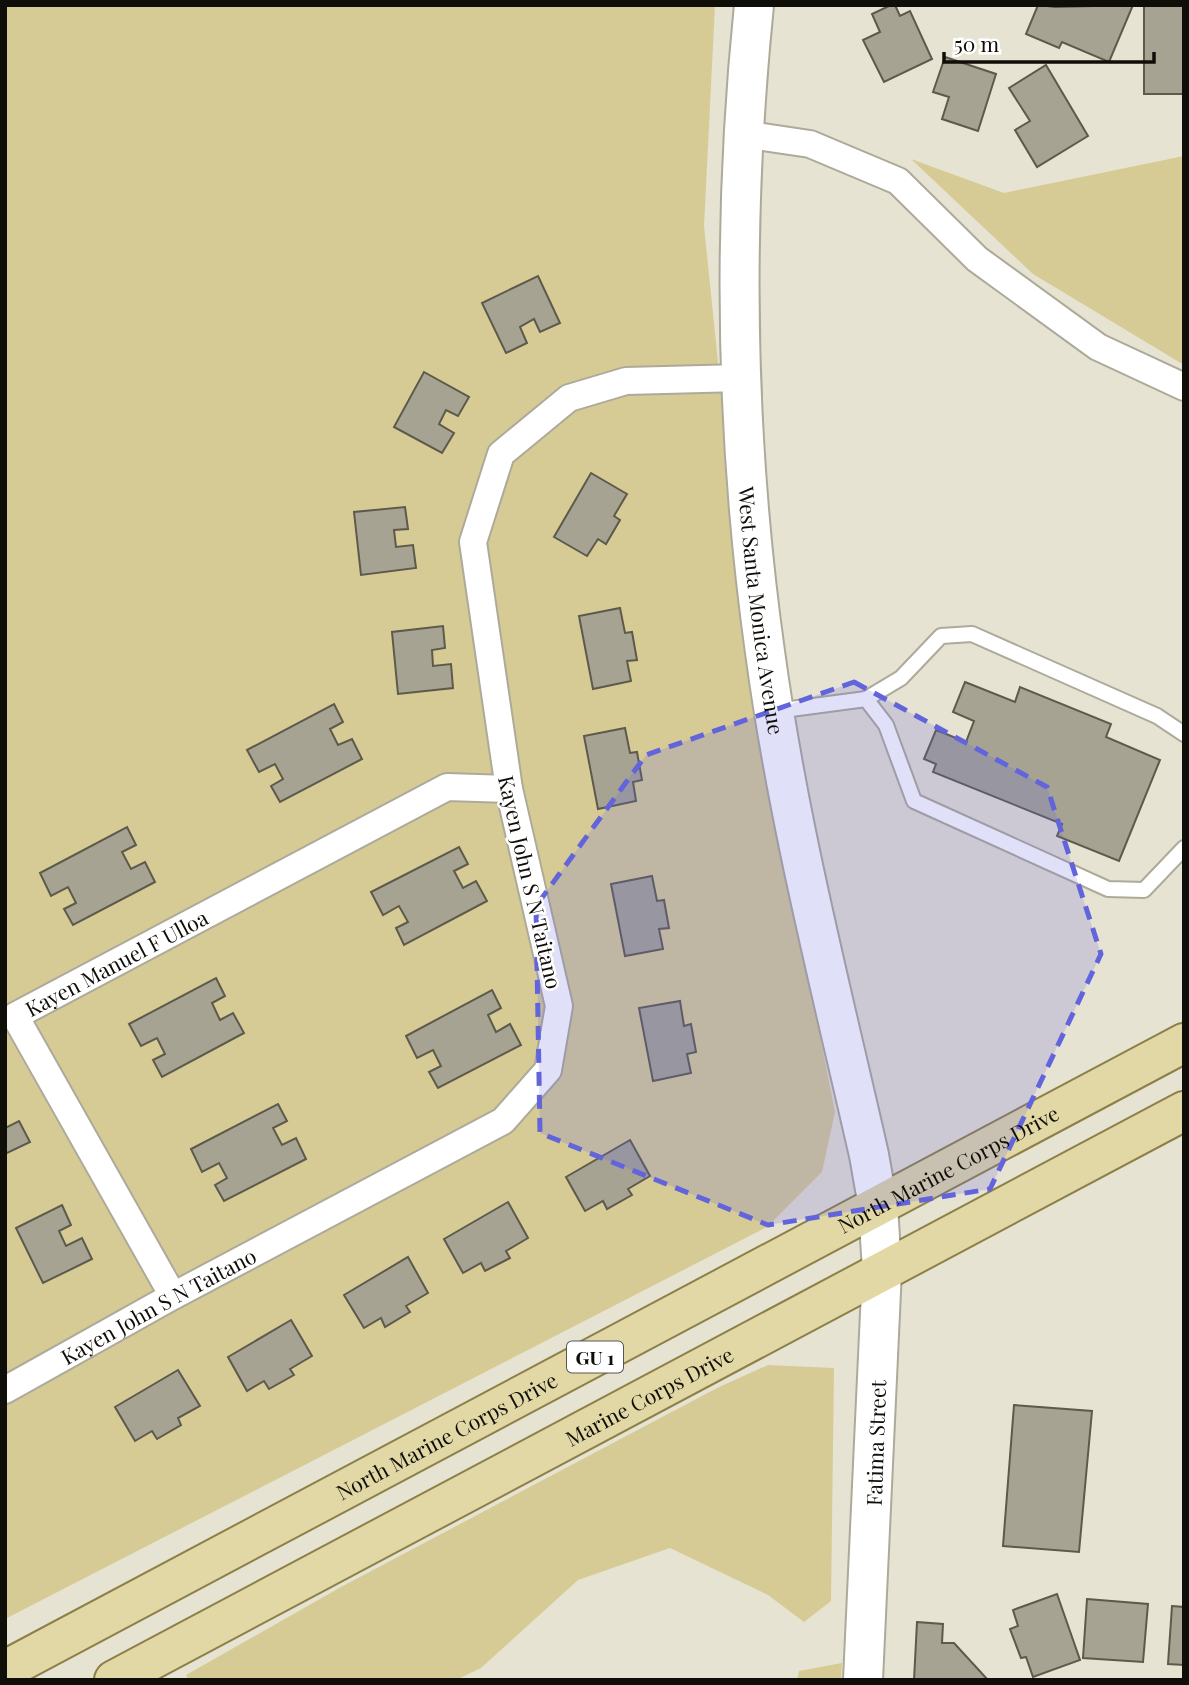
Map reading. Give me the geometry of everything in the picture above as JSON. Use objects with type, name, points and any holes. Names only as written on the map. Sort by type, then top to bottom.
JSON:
[{"type":"main road","name":"West Santa Monica Avenue","points":[[754,5],[743,134],[739,280],[741,377],[753,557],[774,711],[799,850],[869,1155],[878,1206]]},
{"type":"main road","name":"North Marine Corps Drive","points":[[5,1670],[1184,1043]]},
{"type":"main road","name":"Marine Corps Drive","points":[[114,1680],[1184,1111]]},
{"type":"main road","name":"Fatima Street","points":[[863,1680],[882,1270],[878,1206]]},
{"type":"street","points":[[743,134],[810,144],[898,181],[976,259],[1098,347],[1184,387]]},
{"type":"street","name":"Kayen John S N Taitano","points":[[5,1390],[173,1296],[503,1121],[548,1070],[559,1006],[509,789],[473,542],[501,454],[569,398],[626,381],[741,377]]},
{"type":"street","name":"Kayen Manuel F Ulloa","points":[[173,1296],[15,1016],[447,787],[509,789]]},
{"type":"lane","points":[[774,711],[866,699],[901,678],[941,636],[972,634],[1157,716],[1184,734]]},
{"type":"lane","points":[[866,699],[886,726],[914,801],[1108,889],[1144,890],[1184,848]]},
{"type":"highlighted area","points":[[854,682],[1047,787],[1101,954],[990,1189],[768,1225],[540,1133],[536,906],[646,755]]},
{"type":"shaded area","points":[[5,5],[715,5],[704,226],[752,693],[835,1112],[822,1172],[767,1227],[5,1619]]},
{"type":"shaded area","points":[[1184,156],[1184,365],[1033,274],[911,159],[1004,193]]},
{"type":"shaded area","points":[[768,1365],[834,1368],[831,1601],[804,1622],[768,1595],[670,1548],[578,1580],[481,1668],[456,1680],[189,1680],[186,1675],[341,1587],[717,1388]]},
{"type":"shaded area","points":[[842,1663],[841,1680],[797,1680],[799,1671]]},
{"type":"building","points":[[895,5],[900,16],[910,11],[932,59],[884,82],[863,40],[880,32],[872,14]]},
{"type":"building","points":[[1038,5],[1133,5],[1109,62],[1062,42],[1059,48],[1026,34]]},
{"type":"building","points":[[1144,5],[1184,5],[1184,94],[1144,94]]},
{"type":"building","points":[[945,57],[996,74],[978,131],[942,119],[949,97],[933,92]]},
{"type":"building","points":[[1046,65],[1088,136],[1037,167],[1015,130],[1030,121],[1009,88]]},
{"type":"building","points":[[538,276],[560,323],[540,332],[534,319],[520,327],[527,343],[506,353],[482,303]]},
{"type":"building","points":[[424,372],[469,397],[458,416],[446,410],[439,424],[454,433],[442,453],[394,427]]},
{"type":"building","points":[[591,473],[627,494],[614,516],[620,520],[606,544],[598,539],[587,556],[554,537]]},
{"type":"building","points":[[405,507],[408,529],[394,530],[396,547],[413,545],[416,568],[361,575],[354,512]]},
{"type":"building","points":[[620,608],[625,633],[632,632],[637,660],[627,661],[631,681],[593,689],[579,616]]},
{"type":"building","points":[[443,626],[445,648],[432,650],[433,666],[451,664],[453,688],[398,694],[392,632]]},
{"type":"building","points":[[965,682],[1015,702],[1020,687],[1111,724],[1106,737],[1160,760],[1119,861],[1057,836],[1062,824],[933,772],[936,764],[924,759],[936,730],[966,742],[974,721],[953,712]]},
{"type":"building","points":[[334,704],[343,722],[330,729],[338,745],[352,739],[362,759],[280,802],[271,786],[283,779],[275,764],[259,772],[247,750]]},
{"type":"building","points":[[625,728],[630,753],[637,752],[642,780],[633,782],[636,801],[598,809],[584,736]]},
{"type":"building","points":[[127,827],[136,845],[122,852],[131,869],[145,862],[155,882],[73,925],[64,909],[76,903],[68,887],[51,896],[40,873]]},
{"type":"building","points":[[459,847],[468,864],[454,871],[463,888],[476,881],[487,901],[404,945],[396,928],[408,922],[399,906],[383,915],[371,892]]},
{"type":"building","points":[[652,876],[657,901],[664,900],[669,928],[659,929],[663,949],[625,956],[611,884]]},
{"type":"building","points":[[216,978],[225,996],[212,1003],[220,1020],[233,1013],[244,1033],[162,1077],[153,1060],[165,1054],[157,1038],[141,1046],[129,1024]]},
{"type":"building","points":[[492,990],[501,1008],[488,1015],[496,1032],[510,1024],[521,1045],[438,1088],[429,1072],[441,1066],[433,1050],[417,1058],[406,1036]]},
{"type":"building","points":[[680,1001],[684,1026],[691,1024],[696,1052],[687,1054],[691,1073],[653,1081],[639,1008]]},
{"type":"building","points":[[278,1104],[287,1121],[273,1128],[282,1145],[296,1138],[306,1159],[224,1201],[215,1185],[227,1178],[219,1163],[202,1172],[191,1149]]},
{"type":"building","points":[[19,1121],[30,1142],[5,1154],[5,1128]]},
{"type":"building","points":[[630,1140],[650,1176],[628,1189],[632,1195],[607,1209],[603,1201],[585,1211],[566,1177]]},
{"type":"building","points":[[508,1202],[528,1238],[506,1251],[510,1258],[485,1271],[481,1263],[463,1273],[444,1239]]},
{"type":"building","points":[[62,1205],[71,1225],[59,1231],[66,1246],[82,1238],[92,1259],[43,1283],[16,1228]]},
{"type":"building","points":[[408,1257],[428,1293],[406,1306],[410,1312],[385,1327],[381,1318],[364,1328],[344,1295]]},
{"type":"building","points":[[291,1320],[312,1356],[290,1369],[294,1375],[269,1389],[264,1381],[247,1391],[228,1357]]},
{"type":"building","points":[[178,1370],[200,1406],[178,1418],[181,1425],[157,1439],[152,1431],[135,1441],[115,1407]]},
{"type":"building","points":[[1014,1405],[1092,1411],[1079,1552],[1003,1546]]},
{"type":"building","points":[[1057,1594],[1080,1660],[1033,1677],[1026,1657],[1021,1658],[1010,1629],[1018,1626],[1013,1610]]},
{"type":"building","points":[[1087,1599],[1148,1604],[1143,1662],[1083,1658]]},
{"type":"building","points":[[1172,1606],[1184,1607],[1184,1665],[1168,1664]]},
{"type":"building","points":[[917,1622],[943,1624],[942,1643],[954,1643],[988,1680],[914,1680]]}]
